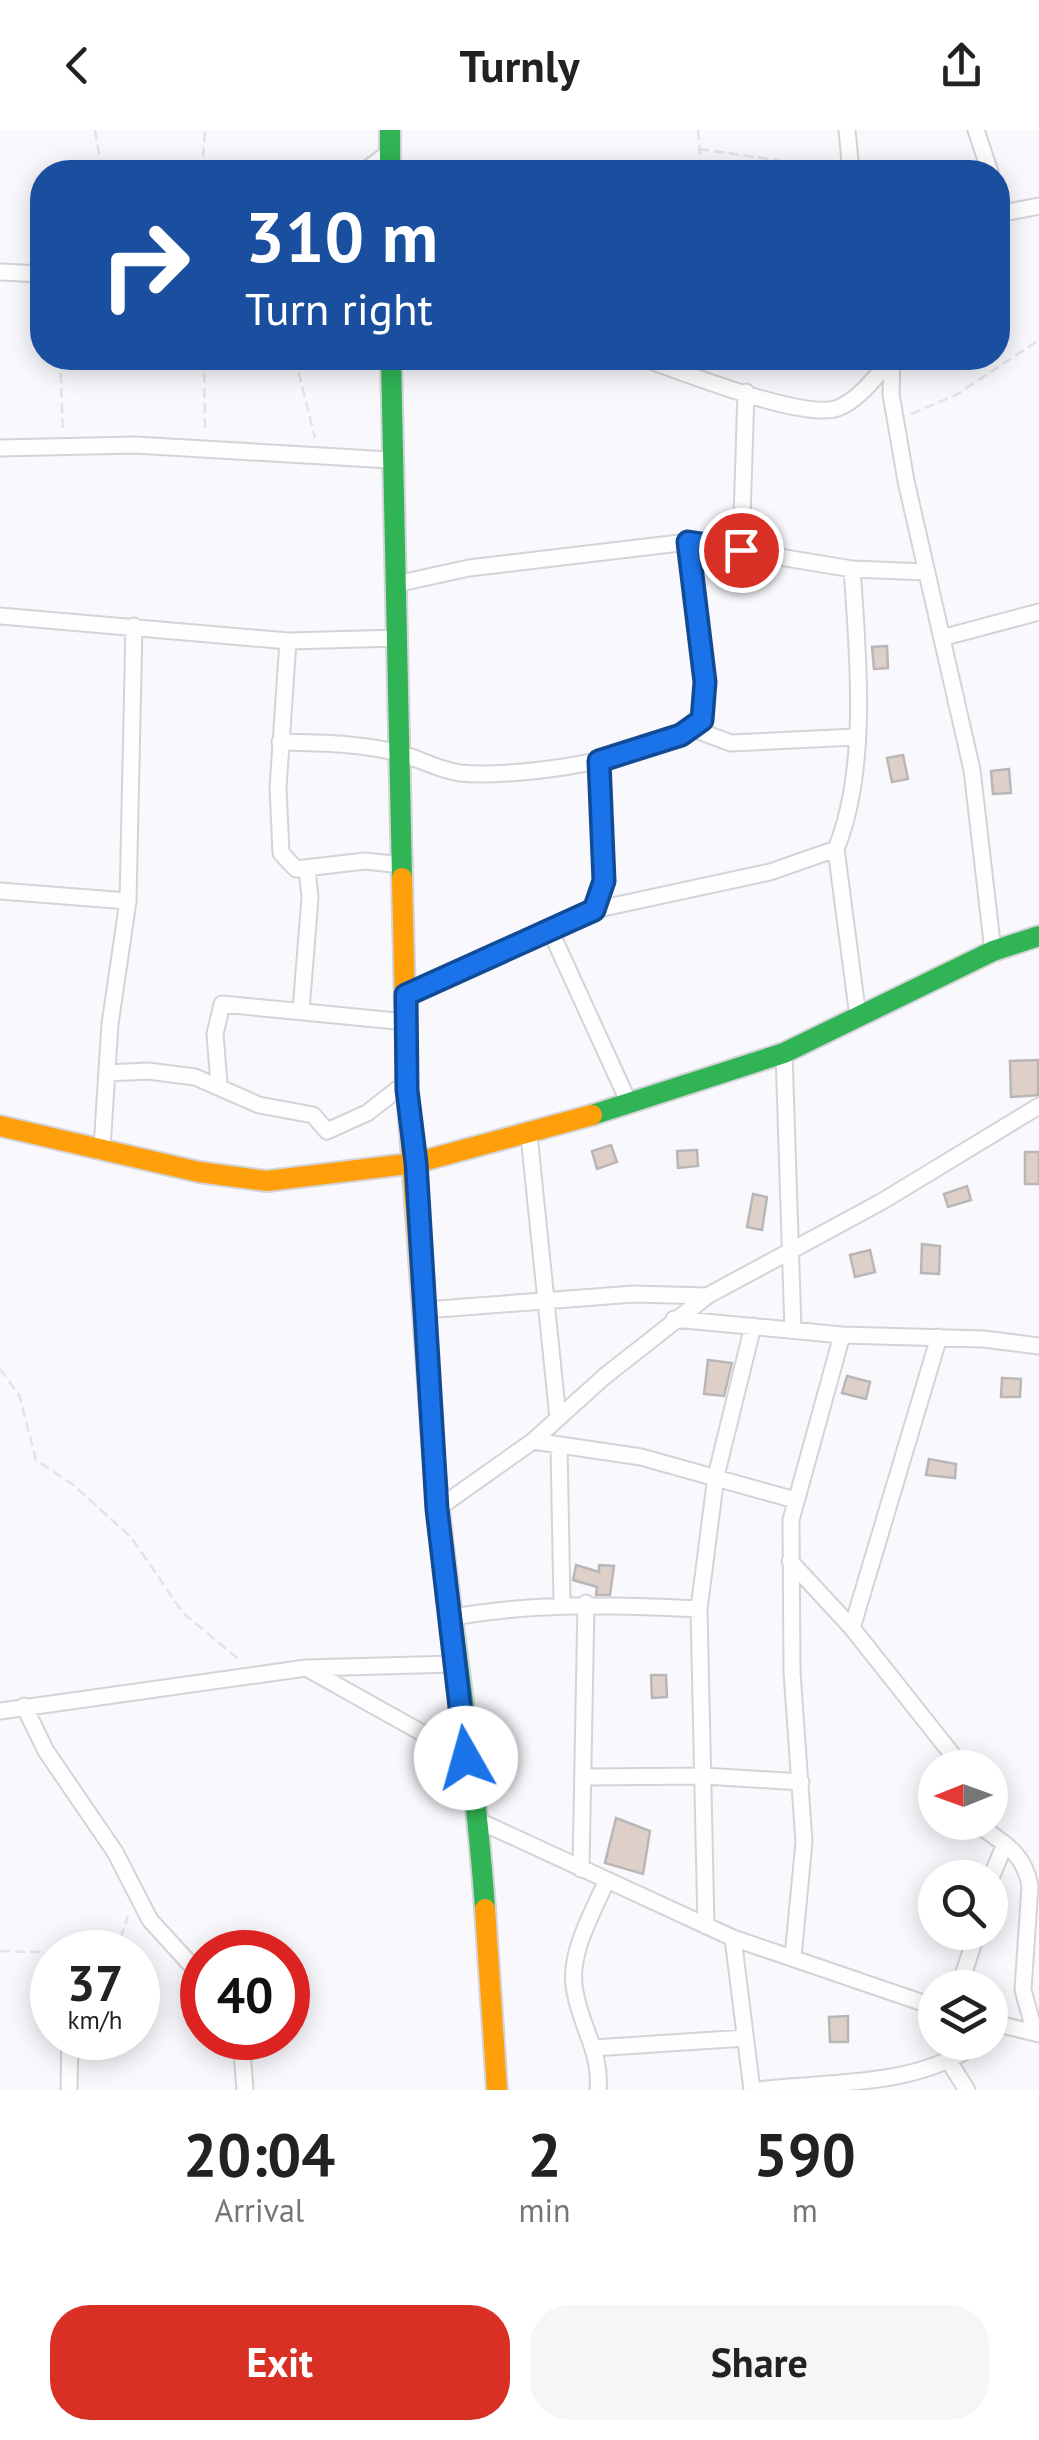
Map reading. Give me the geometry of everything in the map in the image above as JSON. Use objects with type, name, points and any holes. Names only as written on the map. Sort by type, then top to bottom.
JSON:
[{"type":"street","points":[[390,130],[390,160]]},
{"type":"street","points":[[847,130],[850,160]]},
{"type":"street","points":[[976,130],[986,160]]},
{"type":"street","points":[[1010,208],[1037,211]]},
{"type":"street","points":[[0,272],[30,273]]},
{"type":"street","points":[[391,370],[407,1082],[416,1163],[437,1509],[466,1758],[479,1821],[497,2090]]},
{"type":"street","points":[[679,370],[746,392],[827,411],[849,402],[880,370]]},
{"type":"street","points":[[892,370],[896,420],[972,770],[993,951]]},
{"type":"street","points":[[741,550],[746,392]]},
{"type":"street","points":[[0,448],[64,444],[204,448],[390,460]]},
{"type":"street","points":[[396,584],[469,568],[688,542],[852,569],[928,572]]},
{"type":"street","points":[[280,742],[399,753],[442,769],[472,774],[599,761],[692,729],[702,720],[705,682],[688,542]]},
{"type":"street","points":[[852,569],[859,670],[845,827],[836,849],[858,1017]]},
{"type":"street","points":[[946,638],[1039,612]]},
{"type":"street","points":[[0,616],[288,641],[398,638]]},
{"type":"street","points":[[102,1148],[110,1024],[128,901],[134,626]]},
{"type":"street","points":[[288,641],[280,742],[281,853],[288,866],[307,868],[365,861],[402,865]]},
{"type":"street","points":[[692,729],[731,743],[855,737]]},
{"type":"street","points":[[594,910],[604,881],[599,761]]},
{"type":"street","points":[[406,995],[594,910],[770,872],[836,849]]},
{"type":"street","points":[[301,1010],[310,898],[307,868]]},
{"type":"street","points":[[0,891],[128,901]]},
{"type":"street","points":[[550,930],[629,1103]]},
{"type":"street","points":[[0,1126],[199,1172],[267,1181],[416,1163],[529,1134],[784,1053],[993,951],[1039,936]]},
{"type":"street","points":[[219,1084],[215,1063],[218,1008],[226,1004],[406,1022]]},
{"type":"street","points":[[784,1053],[793,1330]]},
{"type":"street","points":[[107,1074],[170,1072],[219,1084],[259,1105],[312,1116],[327,1130],[367,1113],[407,1082]]},
{"type":"street","points":[[437,1509],[533,1441],[707,1296],[1039,1106]]},
{"type":"street","points":[[529,1134],[558,1418]]},
{"type":"street","points":[[425,1310],[634,1294],[707,1296]]},
{"type":"street","points":[[674,1320],[842,1335],[1039,1346]]},
{"type":"street","points":[[706,1926],[700,1610],[716,1476],[752,1326]]},
{"type":"street","points":[[793,1957],[804,1842],[792,1672],[790,1560],[795,1500],[842,1335]]},
{"type":"street","points":[[852,1628],[940,1338]]},
{"type":"street","points":[[533,1441],[641,1457],[795,1500]]},
{"type":"street","points":[[559,1445],[562,1604]]},
{"type":"street","points":[[790,1560],[852,1628],[949,1750]]},
{"type":"street","points":[[449,1618],[514,1606],[586,1603],[700,1610]]},
{"type":"street","points":[[581,1869],[586,1777],[586,1603]]},
{"type":"street","points":[[0,1711],[306,1668],[455,1664]]},
{"type":"street","points":[[306,1668],[466,1758]]},
{"type":"street","points":[[24,1706],[46,1751],[115,1852],[150,1920],[180,1953]]},
{"type":"street","points":[[586,1777],[704,1776],[801,1782]]},
{"type":"street","points":[[479,1821],[733,1938],[918,2001]]},
{"type":"street","points":[[999,1840],[1039,1863]]},
{"type":"street","points":[[998,1860],[1005,1844]]},
{"type":"street","points":[[1008,2028],[1037,2033],[1022,1990],[1030,1886],[1020,1854]]},
{"type":"street","points":[[598,2090],[600,2068],[573,1982],[586,1931],[606,1882]]},
{"type":"street","points":[[733,1938],[754,2090],[907,2074],[954,2060]]},
{"type":"street","points":[[594,2048],[745,2038]]},
{"type":"street","points":[[68,2090],[69,2060]]},
{"type":"street","points":[[243,2060],[245,2090]]},
{"type":"street","points":[[950,2063],[967,2090]]},
{"type":"path","points":[[95,130],[100,160]]},
{"type":"path","points":[[203,160],[205,130]]},
{"type":"path","points":[[698,130],[700,160]]},
{"type":"path","points":[[699,150],[774,160]]},
{"type":"path","points":[[1010,360],[1039,340]]},
{"type":"path","points":[[61,370],[64,444]]},
{"type":"path","points":[[204,370],[204,448]]},
{"type":"path","points":[[297,370],[320,454]]},
{"type":"path","points":[[896,420],[956,396],[995,370]]},
{"type":"path","points":[[0,1369],[19,1395],[36,1460],[72,1484],[130,1537],[183,1613],[228,1648],[252,1674]]},
{"type":"path","points":[[126,1930],[132,1890]]},
{"type":"path","points":[[0,1951],[30,1952]]},
{"type":"building","points":[[887,646],[888,668],[874,669],[872,647]]},
{"type":"building","points":[[903,755],[908,779],[892,782],[887,758]]},
{"type":"building","points":[[1009,769],[1011,793],[993,794],[991,771]]},
{"type":"building","points":[[1038,1060],[1038,1095],[1011,1097],[1010,1061]]},
{"type":"building","points":[[611,1145],[617,1162],[597,1169],[592,1151]]},
{"type":"building","points":[[697,1150],[698,1166],[678,1168],[677,1151]]},
{"type":"building","points":[[1025,1152],[1039,1152],[1039,1184],[1025,1184]]},
{"type":"building","points":[[967,1186],[971,1200],[948,1207],[944,1194]]},
{"type":"building","points":[[753,1194],[767,1197],[762,1230],[747,1227]]},
{"type":"building","points":[[922,1244],[940,1246],[939,1274],[921,1273]]},
{"type":"building","points":[[870,1250],[875,1272],[855,1277],[850,1255]]},
{"type":"building","points":[[708,1360],[732,1363],[724,1396],[704,1394]]},
{"type":"building","points":[[847,1376],[870,1382],[866,1399],[842,1393]]},
{"type":"building","points":[[1002,1378],[1021,1379],[1020,1397],[1001,1397]]},
{"type":"building","points":[[929,1459],[956,1464],[955,1478],[926,1475]]},
{"type":"building","points":[[576,1565],[599,1572],[599,1565],[614,1566],[610,1595],[596,1595],[597,1587],[573,1580]]},
{"type":"building","points":[[651,1675],[666,1675],[667,1697],[652,1698]]},
{"type":"building","points":[[616,1818],[650,1831],[643,1874],[605,1863]]},
{"type":"building","points":[[848,2016],[848,2042],[830,2042],[829,2017]]},
{"type":"traffic: fast","points":[[390,130],[390,160]]},
{"type":"traffic: fast","points":[[391,370],[402,878]]},
{"type":"traffic: fast","points":[[592,1115],[784,1053],[993,951],[1039,936]]},
{"type":"traffic: fast","points":[[431,1424],[485,1909]]},
{"type":"traffic: slow","points":[[402,878],[407,1090],[431,1424]]},
{"type":"traffic: slow","points":[[0,1126],[199,1172],[267,1181],[415,1163],[592,1115]]},
{"type":"traffic: slow","points":[[485,1909],[497,2090]]},
{"type":"route","points":[[466,1758],[437,1509],[416,1163],[407,1090],[406,995],[594,910],[604,881],[599,761],[681,735],[702,720],[706,705],[688,542],[741,550]]}]
